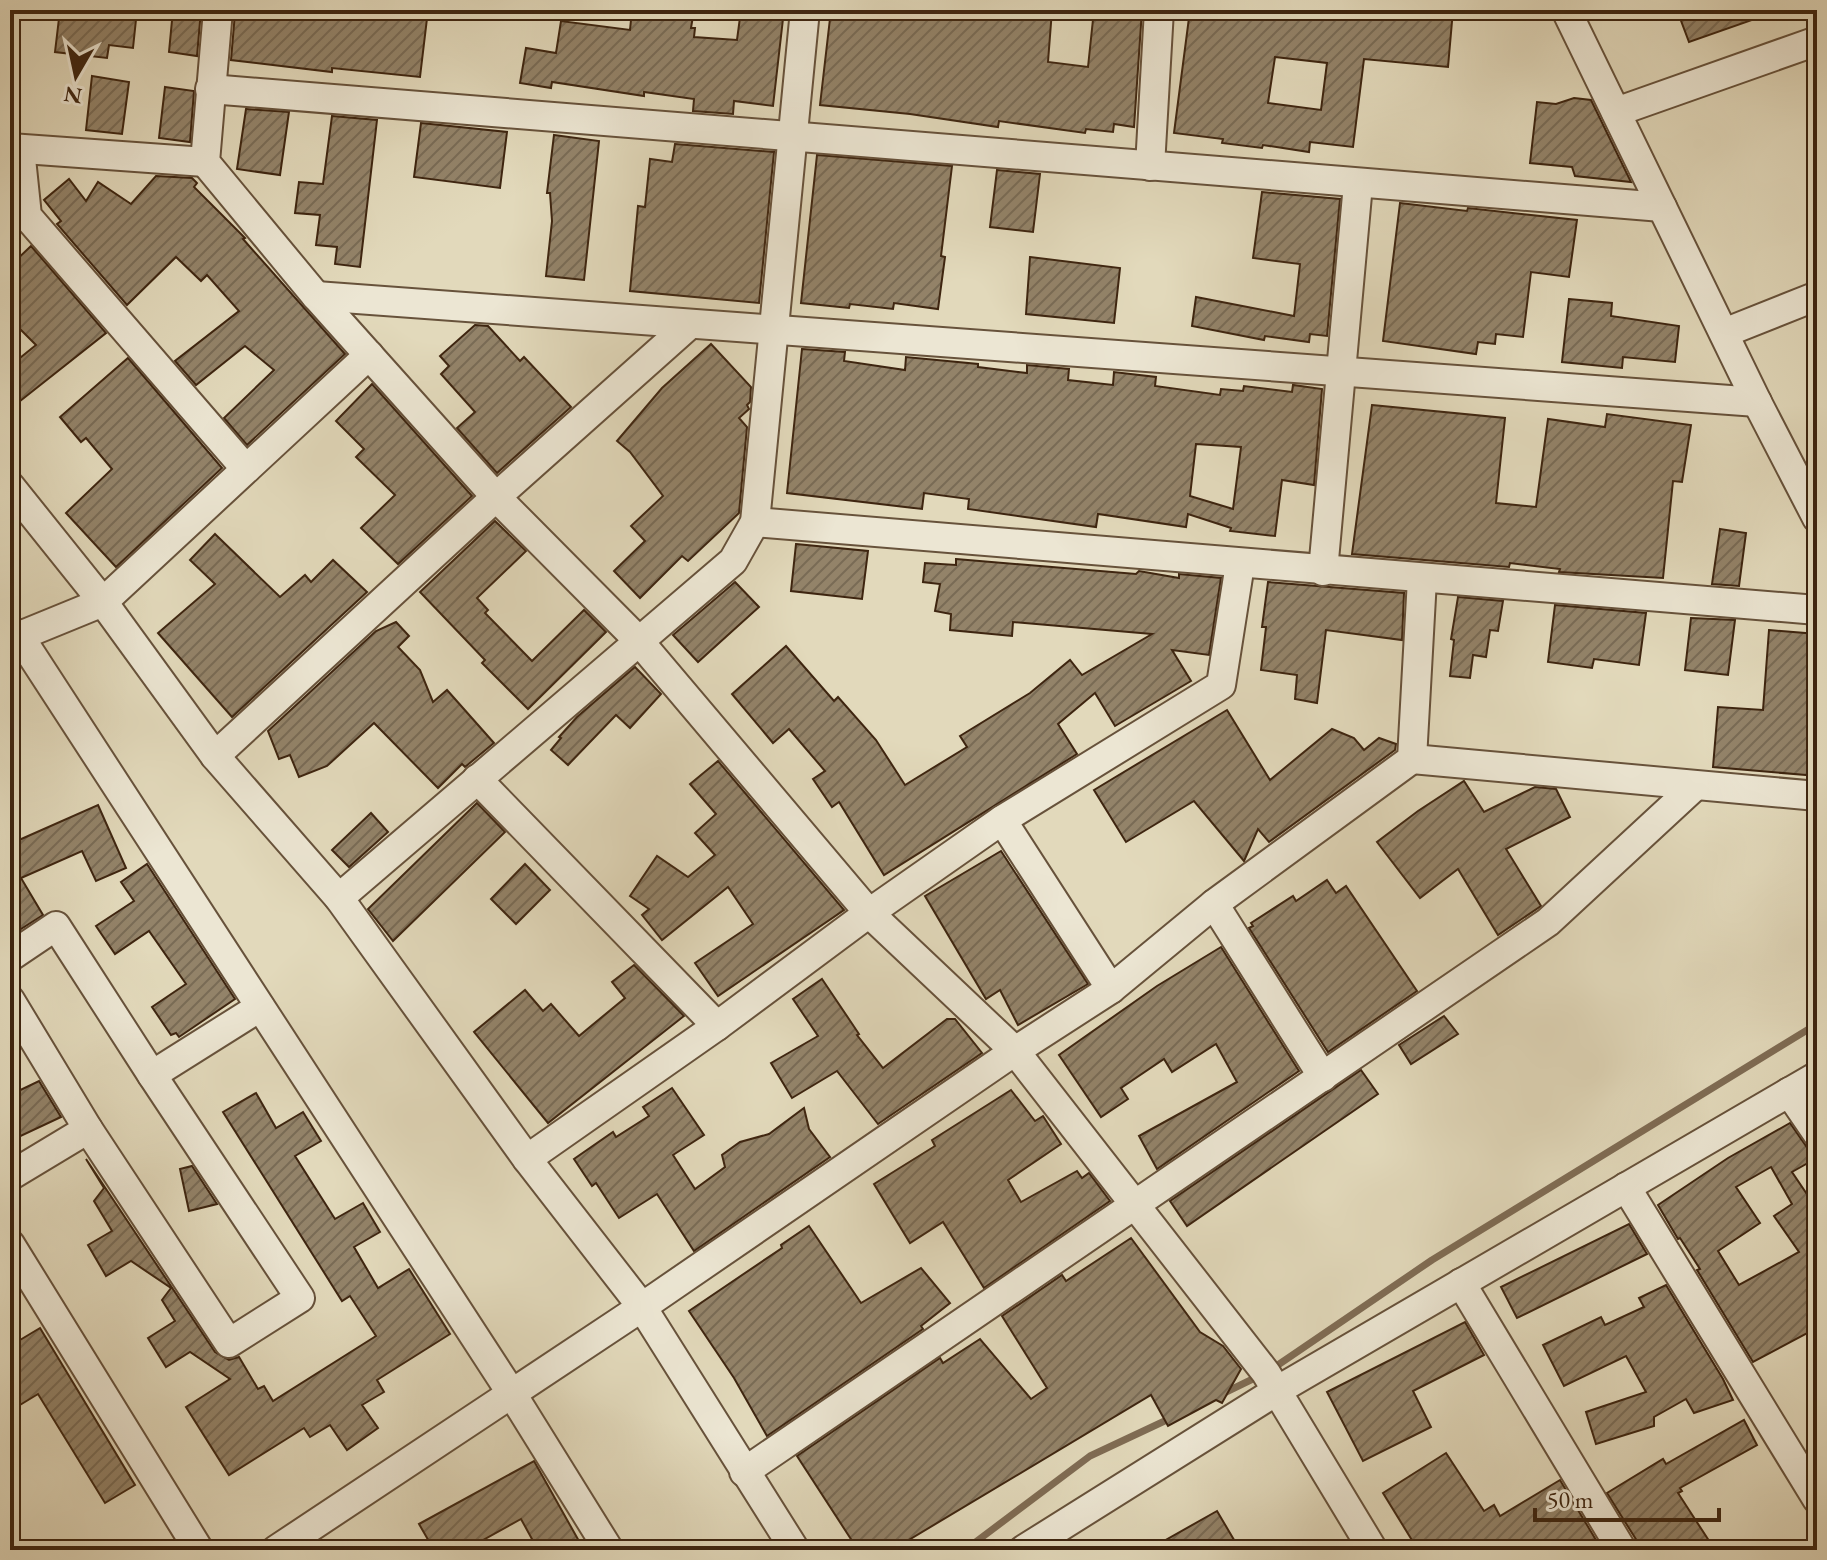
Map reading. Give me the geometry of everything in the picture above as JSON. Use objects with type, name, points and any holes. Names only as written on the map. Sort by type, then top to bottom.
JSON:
[{"type":"street","points":[[218,10],[205,162],[316,296],[496,497],[639,641],[869,913],[1015,1051],[1278,1390],[1373,1550]]},
{"type":"street","points":[[339,898],[733,561],[755,522],[805,10]]},
{"type":"street","points":[[1150,166],[1159,10]]},
{"type":"street","points":[[1566,10],[1757,402],[1817,518]]},
{"type":"street","points":[[1616,112],[1817,41]]},
{"type":"street","points":[[210,89],[1662,207]]},
{"type":"street","points":[[205,162],[15,149],[27,216],[246,469]]},
{"type":"street","points":[[1323,571],[1358,184]]},
{"type":"street","points":[[316,296],[1757,402]]},
{"type":"street","points":[[1724,333],[1817,296]]},
{"type":"street","points":[[215,756],[496,497],[690,324]]},
{"type":"street","points":[[369,355],[103,602],[14,637],[260,1007],[512,1394],[609,1550]]},
{"type":"street","points":[[10,486],[103,602],[215,756],[339,898],[527,1159],[642,1307],[795,1550]]},
{"type":"street","points":[[755,522],[1817,610]]},
{"type":"street","points":[[527,1159],[1002,820],[1221,685],[1240,564]]},
{"type":"street","points":[[1412,759],[1422,579]]},
{"type":"street","points":[[276,1550],[642,1307],[1015,1051],[1111,989],[1214,904],[1412,759],[1817,796]]},
{"type":"street","points":[[477,779],[717,1026]]},
{"type":"street","points":[[744,1472],[1548,922],[1695,786]]},
{"type":"street","points":[[1002,820],[1111,989]]},
{"type":"street","points":[[1214,904],[1323,1077]]},
{"type":"street","points":[[10,957],[56,926],[300,1298],[229,1343],[88,1129],[10,1000]]},
{"type":"street","points":[[152,1075],[260,1007]]},
{"type":"street","points":[[1023,1550],[1278,1390],[1817,1076]]},
{"type":"street","points":[[1789,1092],[1817,1133]]},
{"type":"street","points":[[10,1176],[88,1129]]},
{"type":"street","points":[[1626,1187],[1817,1499]]},
{"type":"street","points":[[10,1244],[199,1550]]},
{"type":"street","points":[[1461,1283],[1622,1550]]},
{"type":"building","points":[[60,10],[137,10],[133,48],[109,45],[107,58],[55,52]]},
{"type":"building","points":[[173,10],[201,10],[197,56],[169,52]]},
{"type":"building","points":[[246,10],[428,10],[420,77],[332,68],[332,72],[231,60],[235,13],[245,14]]},
{"type":"building","points":[[632,10],[694,10],[691,28],[695,28],[694,37],[737,40],[741,10],[784,10],[773,106],[734,101],[733,114],[693,111],[694,99],[644,92],[644,96],[552,82],[551,88],[520,83],[526,48],[556,53],[561,21],[630,30]]},
{"type":"building","points":[[831,10],[1052,10],[1048,62],[1088,67],[1094,10],[1142,10],[1134,127],[1114,124],[1113,132],[1086,129],[1085,133],[999,121],[998,127],[820,105]]},
{"type":"building","points":[[1190,10],[1453,10],[1448,67],[1364,59],[1353,147],[1310,142],[1309,152],[1222,143],[1223,139],[1174,133]],"holes":[[[1275,57],[1327,63],[1321,110],[1268,103]]]},
{"type":"building","points":[[1677,10],[1771,10],[1772,13],[1689,42]]},
{"type":"building","points":[[92,76],[129,82],[122,134],[86,130]]},
{"type":"building","points":[[165,87],[194,91],[190,142],[159,138]]},
{"type":"building","points":[[1574,98],[1591,100],[1631,182],[1575,176],[1572,167],[1530,163],[1537,102],[1556,104]]},
{"type":"building","points":[[246,109],[289,112],[280,175],[237,169]]},
{"type":"building","points":[[332,116],[377,120],[360,267],[335,264],[337,247],[316,245],[320,215],[295,213],[299,182],[323,184]]},
{"type":"building","points":[[421,123],[507,132],[500,188],[414,177]]},
{"type":"building","points":[[554,135],[599,141],[584,280],[546,276],[552,221],[550,193],[547,193]]},
{"type":"building","points":[[675,144],[774,152],[759,303],[630,291],[638,206],[645,207],[650,159],[672,162]]},
{"type":"building","points":[[817,155],[952,166],[938,309],[894,303],[893,309],[801,303]]},
{"type":"building","points":[[997,170],[1040,174],[1033,232],[990,227]]},
{"type":"building","points":[[156,176],[192,178],[197,183],[194,187],[245,238],[345,354],[247,445],[224,418],[274,370],[245,346],[196,385],[175,361],[239,311],[207,275],[201,281],[176,257],[127,305],[57,224],[61,221],[44,200],[69,179],[86,201],[98,182],[131,204]]},
{"type":"building","points":[[1262,192],[1340,199],[1327,336],[1310,334],[1309,342],[1265,336],[1264,340],[1192,326],[1196,297],[1294,316],[1300,264],[1253,258]]},
{"type":"building","points":[[1400,203],[1577,220],[1569,277],[1531,272],[1523,337],[1496,334],[1495,344],[1478,342],[1476,354],[1383,341]]},
{"type":"building","points":[[31,246],[106,333],[10,409],[10,366],[36,345],[10,319],[10,266]]},
{"type":"building","points":[[1030,257],[1120,268],[1114,323],[1026,314]]},
{"type":"building","points":[[1569,299],[1612,303],[1611,316],[1679,326],[1675,362],[1623,357],[1622,368],[1562,362]]},
{"type":"building","points":[[475,325],[488,326],[520,361],[524,357],[571,407],[497,473],[457,428],[475,412],[441,374],[449,366],[440,356]]},
{"type":"building","points":[[711,344],[751,387],[749,409],[739,418],[747,427],[739,513],[688,561],[682,556],[640,598],[614,571],[645,541],[631,526],[663,496],[630,452],[617,441],[662,388]]},
{"type":"building","points":[[802,349],[845,352],[844,361],[905,370],[906,357],[978,364],[978,367],[1027,373],[1027,365],[1069,369],[1068,380],[1113,385],[1114,372],[1156,377],[1155,386],[1220,395],[1221,389],[1243,391],[1244,386],[1292,392],[1293,385],[1322,389],[1314,485],[1282,480],[1275,536],[1230,531],[1231,528],[1188,514],[1186,527],[1098,514],[1096,527],[968,509],[969,499],[924,493],[922,509],[787,493]],"holes":[[[1196,444],[1241,447],[1233,509],[1190,496]]]},
{"type":"building","points":[[128,358],[222,468],[116,567],[66,513],[112,469],[86,438],[81,442],[60,417]]},
{"type":"building","points":[[372,384],[472,496],[398,564],[361,528],[395,495],[356,457],[364,449],[336,421]]},
{"type":"building","points":[[1372,405],[1505,418],[1496,503],[1536,507],[1548,419],[1605,427],[1607,414],[1691,425],[1682,482],[1673,481],[1663,578],[1559,572],[1560,569],[1510,563],[1509,567],[1352,554]]},
{"type":"building","points":[[495,521],[526,551],[477,598],[488,610],[485,613],[532,661],[584,610],[606,632],[528,709],[482,663],[485,660],[420,592]]},
{"type":"building","points":[[1720,529],[1746,533],[1739,586],[1712,584]]},
{"type":"building","points":[[215,534],[280,597],[305,575],[311,582],[333,560],[367,592],[232,717],[158,633],[215,584],[190,560]]},
{"type":"building","points":[[796,544],[868,551],[862,599],[791,591]]},
{"type":"building","points":[[956,559],[1136,574],[1139,571],[1179,578],[1179,574],[1221,578],[1209,655],[1172,650],[1191,681],[1115,726],[1095,693],[1058,724],[1077,754],[884,875],[839,802],[832,807],[813,779],[825,771],[789,729],[773,743],[732,694],[786,646],[834,701],[838,697],[876,740],[905,785],[967,747],[960,736],[1030,693],[1070,660],[1082,675],[1152,634],[1013,622],[1012,636],[950,630],[951,614],[935,611],[940,584],[923,582],[925,563],[956,565]]},
{"type":"building","points":[[735,582],[759,607],[698,662],[673,635]]},
{"type":"building","points":[[1268,582],[1404,593],[1402,640],[1326,630],[1317,703],[1295,699],[1297,675],[1261,670],[1266,627],[1262,627]]},
{"type":"building","points":[[1458,597],[1503,601],[1498,631],[1490,630],[1486,657],[1473,655],[1470,678],[1450,676],[1454,640],[1451,639]]},
{"type":"building","points":[[1555,605],[1646,613],[1639,665],[1594,659],[1592,668],[1548,662]]},
{"type":"building","points":[[1691,618],[1735,620],[1728,675],[1685,670]]},
{"type":"building","points":[[396,622],[409,636],[398,647],[420,670],[433,702],[447,690],[494,743],[465,767],[462,764],[438,788],[374,723],[327,766],[299,777],[290,755],[279,759],[268,731],[376,631]]},
{"type":"building","points":[[1769,630],[1817,634],[1817,776],[1713,767],[1718,707],[1763,710]]},
{"type":"building","points":[[635,667],[661,694],[630,728],[616,715],[568,765],[551,750],[559,737],[577,717]]},
{"type":"building","points":[[1227,710],[1270,780],[1332,729],[1354,738],[1364,750],[1379,738],[1396,744],[1395,750],[1269,842],[1258,829],[1244,861],[1194,801],[1126,842],[1094,790]]},
{"type":"building","points":[[718,761],[844,910],[718,996],[695,963],[753,924],[728,887],[662,940],[642,915],[649,909],[630,896],[657,856],[688,877],[715,855],[695,833],[716,814],[690,784]]},
{"type":"building","points":[[1464,781],[1484,812],[1535,787],[1556,789],[1570,817],[1506,849],[1541,906],[1498,935],[1458,869],[1420,898],[1377,842]]},
{"type":"building","points":[[477,803],[505,832],[393,941],[368,909]]},
{"type":"building","points":[[98,805],[126,868],[96,881],[82,851],[21,878],[43,915],[10,936],[10,844]]},
{"type":"building","points":[[371,813],[388,832],[349,867],[332,850]]},
{"type":"building","points":[[1001,851],[1088,984],[1018,1025],[1000,990],[986,999],[925,896]]},
{"type":"building","points":[[147,864],[235,999],[179,1037],[176,1033],[171,1035],[152,1007],[186,984],[149,931],[115,954],[96,926],[134,901],[121,882]]},
{"type":"building","points":[[525,864],[550,890],[516,924],[491,899]]},
{"type":"building","points":[[1327,880],[1336,893],[1346,886],[1417,991],[1328,1052],[1249,928],[1253,926],[1251,923],[1293,896],[1296,901]]},
{"type":"building","points":[[1221,947],[1299,1071],[1157,1169],[1139,1136],[1237,1082],[1216,1044],[1172,1072],[1164,1059],[1121,1088],[1128,1099],[1101,1117],[1059,1055],[1157,986]]},
{"type":"building","points":[[634,965],[684,1016],[548,1123],[474,1032],[525,990],[543,1011],[551,1004],[579,1036],[625,998],[612,982]]},
{"type":"building","points":[[822,979],[857,1035],[883,1068],[947,1019],[955,1019],[982,1053],[878,1124],[837,1071],[792,1098],[771,1063],[818,1036],[793,999]]},
{"type":"building","points":[[1444,1016],[1458,1034],[1411,1064],[1399,1045]]},
{"type":"building","points":[[1361,1070],[1378,1094],[1187,1226],[1170,1201]]},
{"type":"building","points":[[39,1081],[61,1117],[10,1141],[10,1095]]},
{"type":"building","points":[[672,1088],[704,1135],[673,1155],[695,1189],[725,1167],[722,1155],[740,1142],[769,1134],[804,1108],[809,1129],[830,1157],[694,1251],[657,1194],[619,1218],[596,1183],[592,1186],[574,1159],[613,1132],[616,1137],[649,1116],[643,1107]]},
{"type":"building","points":[[1011,1090],[1035,1121],[1043,1116],[1061,1144],[1008,1180],[1021,1202],[1077,1171],[1082,1178],[1089,1173],[1110,1201],[984,1288],[943,1222],[910,1243],[874,1184],[935,1146],[932,1140]]},
{"type":"building","points":[[256,1093],[276,1128],[303,1112],[321,1141],[295,1156],[335,1219],[363,1203],[380,1232],[354,1247],[378,1288],[409,1269],[450,1334],[377,1380],[384,1392],[362,1405],[378,1428],[347,1450],[330,1425],[310,1437],[304,1428],[229,1475],[186,1407],[230,1379],[190,1352],[166,1367],[148,1338],[175,1321],[162,1300],[171,1288],[131,1261],[106,1276],[88,1245],[112,1231],[94,1201],[104,1188],[86,1159],[215,1352],[229,1360],[239,1357],[258,1389],[264,1386],[273,1401],[376,1336],[350,1296],[342,1301],[223,1112]]},
{"type":"building","points":[[1790,1123],[1815,1159],[1792,1172],[1817,1209],[1817,1328],[1753,1362],[1697,1270],[1700,1269],[1658,1205],[1728,1158]],"holes":[[[1771,1167],[1792,1204],[1774,1216],[1799,1252],[1739,1285],[1718,1251],[1760,1223],[1736,1187]]]},
{"type":"building","points":[[192,1166],[217,1204],[189,1211],[180,1169]]},
{"type":"building","points":[[1629,1224],[1647,1254],[1517,1318],[1501,1287]]},
{"type":"building","points":[[809,1226],[861,1303],[921,1268],[950,1303],[921,1326],[923,1329],[767,1436],[734,1378],[689,1311]]},
{"type":"building","points":[[1131,1238],[1200,1332],[1223,1346],[1241,1369],[1222,1403],[1216,1400],[1168,1426],[1151,1395],[892,1550],[858,1550],[797,1456],[940,1358],[943,1363],[980,1339],[1031,1399],[1047,1388],[1002,1316],[1062,1275],[1066,1281]]},
{"type":"building","points":[[1666,1285],[1733,1400],[1694,1413],[1686,1399],[1654,1417],[1654,1426],[1596,1444],[1586,1412],[1646,1392],[1626,1356],[1564,1386],[1543,1345],[1601,1317],[1605,1325],[1644,1307],[1639,1298]]},
{"type":"building","points":[[1465,1322],[1484,1355],[1413,1391],[1431,1427],[1363,1461],[1327,1392]]},
{"type":"building","points":[[40,1328],[135,1485],[105,1503],[38,1394],[10,1411],[10,1346]]},
{"type":"building","points":[[1744,1420],[1757,1445],[1680,1488],[1682,1491],[1678,1493],[1715,1550],[1639,1550],[1637,1541],[1607,1493],[1663,1459],[1666,1464]]},
{"type":"building","points":[[1446,1453],[1484,1511],[1494,1505],[1500,1516],[1560,1480],[1602,1550],[1418,1550],[1383,1493]]},
{"type":"building","points":[[534,1461],[584,1550],[538,1550],[521,1519],[465,1550],[434,1550],[419,1524]]},
{"type":"building","points":[[1217,1511],[1240,1550],[1148,1550]]},
{"type":"waterway","points":[[1272,1369],[1432,1260],[1817,1024]]},
{"type":"waterway","points":[[1222,1394],[1261,1375]]},
{"type":"waterway","points":[[965,1550],[1090,1456],[1171,1418]]}]
